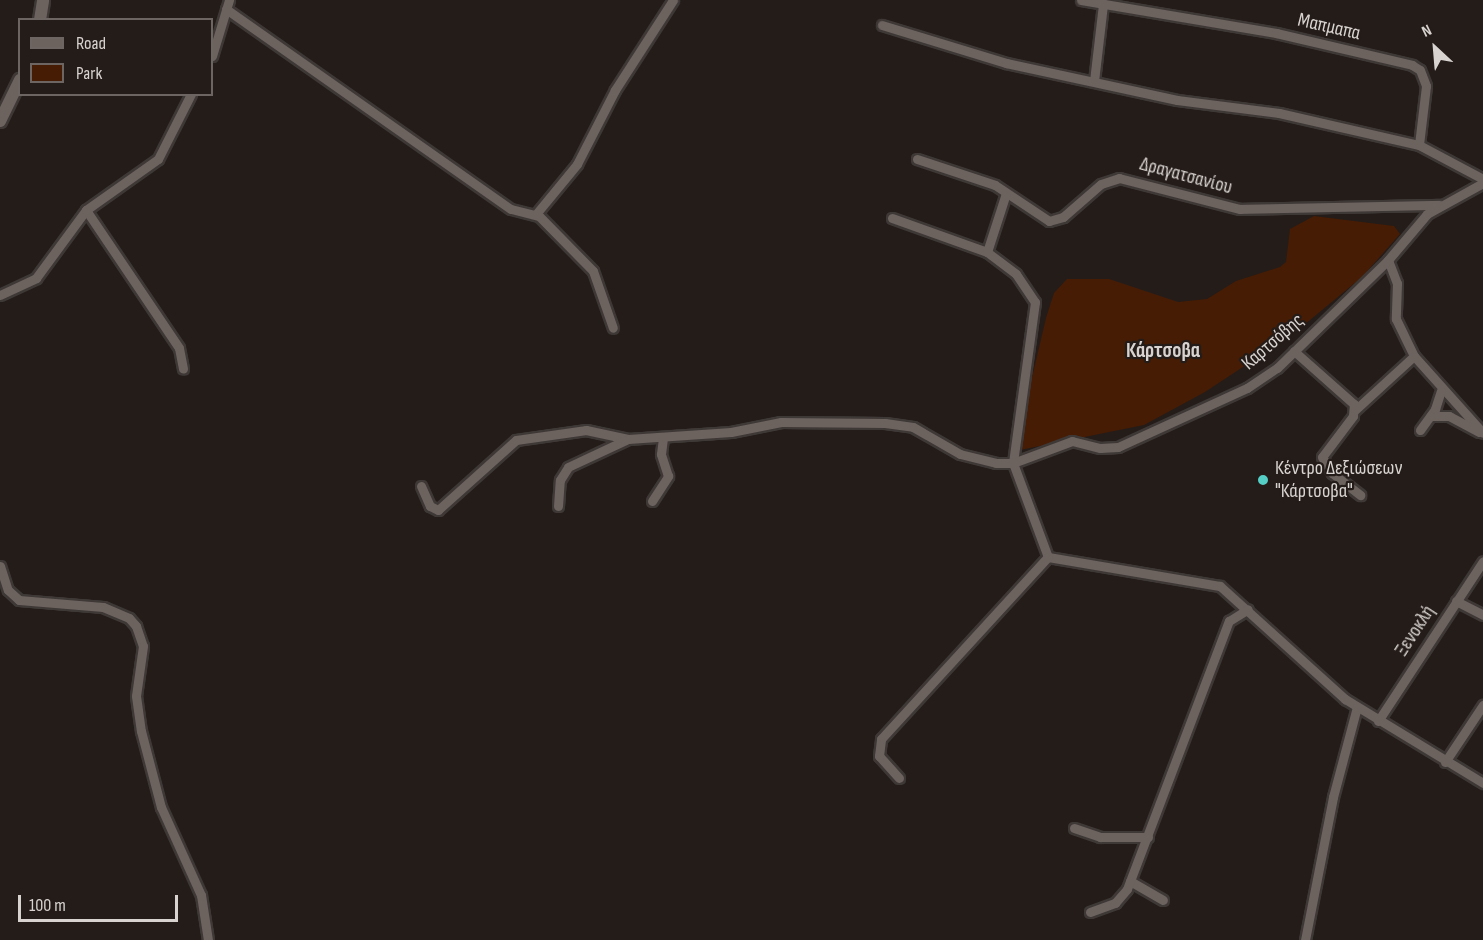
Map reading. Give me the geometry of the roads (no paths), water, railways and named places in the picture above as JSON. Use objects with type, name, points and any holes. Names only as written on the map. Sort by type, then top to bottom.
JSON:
[{"type":"main road","points":[[40,18],[43,0]]},
{"type":"main road","points":[[0,121],[18,84]]},
{"type":"street","points":[[536,214],[577,164],[615,90],[673,0]]},
{"type":"street","name":"Μαπμαπα","points":[[1081,0],[1276,33],[1412,65],[1420,70],[1426,86],[1419,145]]},
{"type":"street","points":[[1094,81],[1107,3]]},
{"type":"street","points":[[213,53],[228,4],[512,209],[536,214],[593,272],[613,328]]},
{"type":"street","points":[[882,25],[1006,63],[1177,100],[1279,113],[1419,145],[1483,181]]},
{"type":"street","points":[[0,295],[36,278],[86,210],[158,159],[190,96]]},
{"type":"street","name":"Δραγατσανίου","points":[[917,159],[971,175],[1006,193],[1049,221],[1063,217],[1105,181],[1119,178],[1240,209],[1439,205]]},
{"type":"street","name":"Καρτσόβης","points":[[1013,463],[1072,441],[1100,448],[1118,447],[1247,388],[1294,351],[1388,260],[1439,205],[1483,181]]},
{"type":"street","points":[[987,252],[1006,193]]},
{"type":"street","points":[[86,210],[179,348],[183,369]]},
{"type":"street","points":[[892,218],[987,252],[1016,274],[1036,309],[1013,463],[1048,557]]},
{"type":"street","points":[[1388,260],[1396,283],[1396,319],[1414,356],[1441,391],[1483,432]]},
{"type":"street","points":[[1294,351],[1348,396],[1354,410]]},
{"type":"street","points":[[1360,495],[1332,473],[1322,457],[1354,410],[1414,356]]},
{"type":"street","points":[[1420,430],[1431,416],[1441,391]]},
{"type":"street","points":[[1431,416],[1449,416],[1483,432]]},
{"type":"street","points":[[421,486],[430,506],[438,510],[521,438],[586,429],[628,439],[731,432],[782,422],[885,423],[912,427],[972,458],[1013,463]]},
{"type":"street","points":[[652,501],[668,476],[661,454],[663,436]]},
{"type":"street","points":[[558,506],[560,480],[568,467],[628,439]]},
{"type":"street","points":[[1048,557],[1213,582],[1248,609],[1357,707],[1444,762],[1483,783]]},
{"type":"street","points":[[900,778],[879,756],[881,739],[1048,557]]},
{"type":"street","name":"Ξενοκλή","points":[[1378,721],[1483,561]]},
{"type":"street","points":[[0,566],[8,590],[19,600],[103,607],[123,614],[136,626],[143,646],[136,696],[141,731],[161,807],[201,895],[208,940]]},
{"type":"street","points":[[1456,602],[1483,615]]},
{"type":"street","points":[[1090,912],[1115,903],[1130,880],[1229,621],[1248,609]]},
{"type":"street","points":[[1444,762],[1483,705]]},
{"type":"street","points":[[1305,940],[1333,797],[1357,707]]},
{"type":"street","points":[[1074,828],[1100,837],[1148,837]]},
{"type":"street","points":[[1130,880],[1163,900]]},
{"type":"place","name":"Κέντρο Δεξιώσεων \"Κάρτσοβα\"","points":[[1263,480]]},
{"type":"district","name":"Κάρτσοβα","points":[[1163,351]]}]
